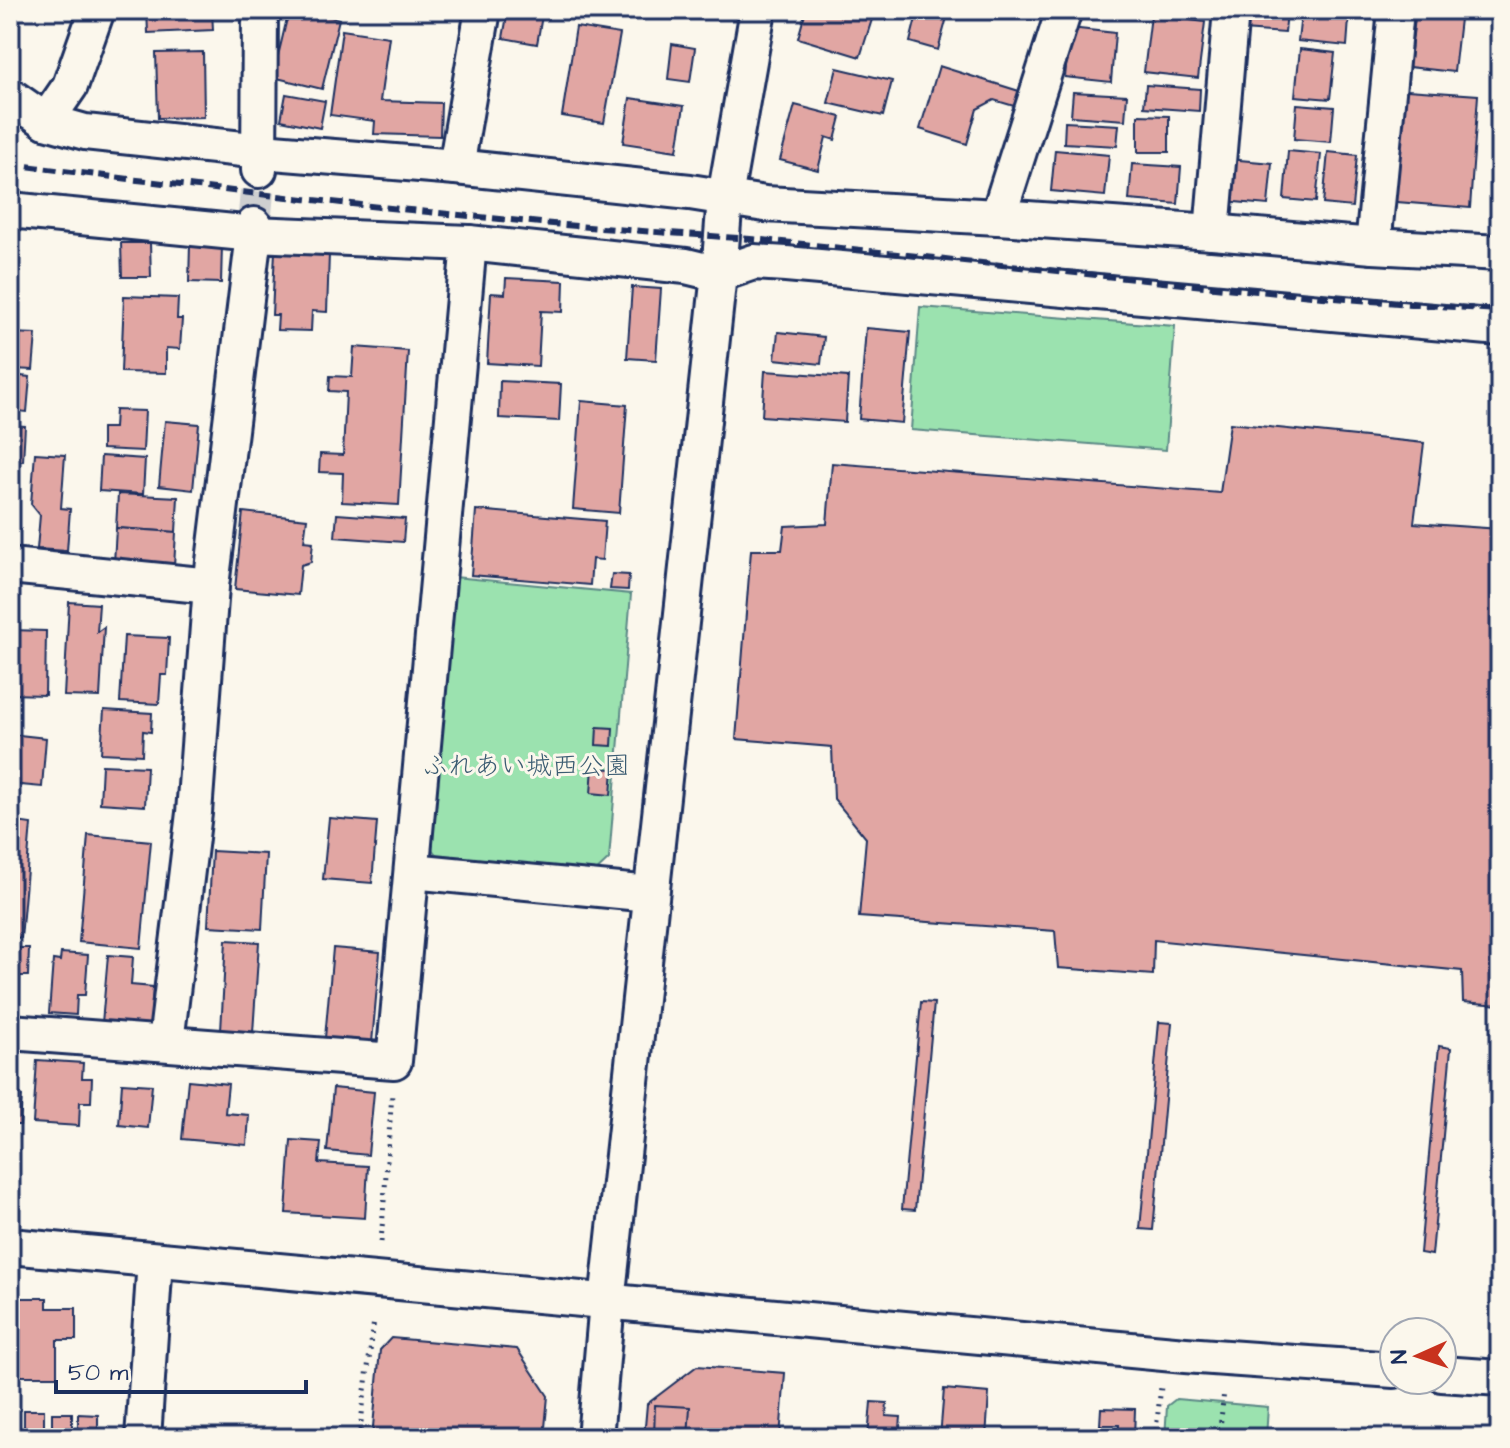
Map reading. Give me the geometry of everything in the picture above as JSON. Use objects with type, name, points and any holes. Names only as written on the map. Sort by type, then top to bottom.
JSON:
[{"type":"street","points":[[46,121],[70,86],[97,10]]},
{"type":"street","points":[[260,10],[260,161]]},
{"type":"street","points":[[456,167],[483,10]]},
{"type":"street","points":[[595,1438],[725,197],[758,10]]},
{"type":"street","points":[[998,217],[1064,10]]},
{"type":"street","points":[[1212,232],[1231,10]]},
{"type":"street","points":[[1373,246],[1396,10]]},
{"type":"street","points":[[10,96],[46,121],[85,132],[260,161],[456,167],[765,204],[998,217],[1500,253]]},
{"type":"street","points":[[10,210],[469,243],[686,266],[719,274],[754,262],[786,264],[1500,328]]},
{"type":"street","points":[[166,1042],[194,813],[211,586],[254,229]]},
{"type":"street","points":[[10,1032],[394,1061],[469,243]]},
{"type":"street","points":[[10,566],[211,586]]},
{"type":"street","points":[[412,871],[651,894]]},
{"type":"street","points":[[10,1246],[1185,1355],[1378,1369]]},
{"type":"street","points":[[143,1438],[155,1260]]},
{"type":"street","points":[[1458,1375],[1500,1378]]},
{"type":"path","points":[[381,1242],[394,1061]]},
{"type":"path","points":[[359,1438],[374,1320]]},
{"type":"path","points":[[1155,1438],[1161,1387]]},
{"type":"path","points":[[1219,1438],[1224,1390]]},
{"type":"green space","points":[[920,307],[1175,326],[1166,450],[911,430]]},
{"type":"green space","name":"ふれあい城西公園","points":[[454,577],[631,594],[609,859],[591,876],[438,857],[426,841]]},
{"type":"green space","points":[[1176,1399],[1268,1407],[1266,1438],[1165,1438],[1167,1406]]},
{"type":"building","points":[[147,10],[212,10],[213,30],[148,33]]},
{"type":"building","points":[[289,10],[339,19],[322,89],[273,77]]},
{"type":"building","points":[[508,10],[543,10],[537,44],[503,38]]},
{"type":"building","points":[[806,10],[875,10],[860,57],[798,38]]},
{"type":"building","points":[[918,10],[948,14],[938,50],[910,42]]},
{"type":"building","points":[[1245,10],[1287,10],[1285,33],[1243,30]]},
{"type":"building","points":[[1416,10],[1461,10],[1454,72],[1409,67]]},
{"type":"building","points":[[1495,10],[1500,10],[1500,29],[1493,29]]},
{"type":"building","points":[[1301,14],[1349,19],[1347,46],[1298,41]]},
{"type":"building","points":[[1151,15],[1205,22],[1198,78],[1144,72]]},
{"type":"building","points":[[576,27],[620,34],[604,123],[562,116]]},
{"type":"building","points":[[1070,28],[1115,33],[1111,82],[1065,77]]},
{"type":"building","points":[[342,30],[389,37],[380,101],[441,103],[440,136],[374,134],[375,121],[330,115]]},
{"type":"building","points":[[672,44],[695,48],[690,82],[668,79]]},
{"type":"building","points":[[1300,49],[1335,53],[1330,99],[1295,96]]},
{"type":"building","points":[[203,52],[204,117],[158,118],[156,53]]},
{"type":"building","points":[[939,66],[1019,91],[1014,106],[994,100],[977,109],[967,144],[920,129]]},
{"type":"building","points":[[837,68],[892,81],[883,116],[828,103]]},
{"type":"building","points":[[1146,85],[1200,89],[1199,111],[1144,107]]},
{"type":"building","points":[[1393,89],[1478,95],[1470,208],[1385,201]]},
{"type":"building","points":[[1073,92],[1127,95],[1125,120],[1071,116]]},
{"type":"building","points":[[286,94],[325,101],[320,128],[281,120]]},
{"type":"building","points":[[630,98],[684,106],[677,151],[623,143]]},
{"type":"building","points":[[1297,104],[1334,107],[1331,142],[1294,139]]},
{"type":"building","points":[[795,105],[841,117],[835,140],[826,137],[818,170],[780,160]]},
{"type":"building","points":[[1138,115],[1169,116],[1169,152],[1138,152]]},
{"type":"building","points":[[1065,122],[1119,125],[1117,146],[1064,143]]},
{"type":"building","points":[[1055,150],[1109,155],[1105,196],[1051,191]]},
{"type":"building","points":[[1288,151],[1321,154],[1316,202],[1284,199]]},
{"type":"building","points":[[1328,152],[1357,155],[1352,207],[1323,204]]},
{"type":"building","points":[[1228,159],[1272,163],[1268,205],[1224,201]]},
{"type":"building","points":[[1132,164],[1181,167],[1178,204],[1129,200]]},
{"type":"building","points":[[121,243],[150,243],[151,277],[122,277]]},
{"type":"building","points":[[190,244],[222,245],[221,283],[189,282]]},
{"type":"building","points":[[275,251],[329,254],[327,312],[312,311],[311,331],[277,330],[278,315],[272,315]]},
{"type":"building","points":[[506,278],[564,281],[563,312],[541,311],[538,366],[487,363],[491,293],[505,294]]},
{"type":"building","points":[[632,287],[661,289],[656,360],[627,358]]},
{"type":"building","points":[[124,296],[178,298],[177,319],[182,319],[180,349],[166,348],[166,373],[121,372]]},
{"type":"building","points":[[866,328],[910,332],[902,423],[859,419]]},
{"type":"building","points":[[778,332],[824,337],[821,364],[775,359]]},
{"type":"building","points":[[10,333],[36,334],[33,370],[14,369],[15,350],[10,349]]},
{"type":"building","points":[[354,347],[408,351],[399,505],[342,502],[343,473],[319,472],[320,454],[343,455],[346,392],[329,391],[330,376],[352,377]]},
{"type":"building","points":[[765,371],[848,377],[845,422],[762,416]]},
{"type":"building","points":[[10,375],[30,377],[27,412],[10,410]]},
{"type":"building","points":[[500,381],[561,384],[559,421],[499,418]]},
{"type":"building","points":[[581,401],[627,405],[619,513],[573,509]]},
{"type":"building","points":[[115,410],[145,411],[143,451],[102,449],[102,428],[114,428]]},
{"type":"building","points":[[165,421],[199,424],[193,490],[159,486]]},
{"type":"building","points":[[1230,423],[1424,443],[1414,523],[1500,529],[1500,1005],[1463,1002],[1462,971],[1154,940],[1153,975],[1058,968],[1055,931],[859,917],[866,838],[834,799],[832,747],[736,739],[751,550],[782,550],[785,526],[827,524],[832,463],[1220,493]]},
{"type":"building","points":[[10,425],[25,426],[23,461],[10,461]]},
{"type":"building","points":[[35,453],[65,455],[61,508],[70,509],[67,551],[37,549],[40,515],[31,504]]},
{"type":"building","points":[[101,456],[145,459],[143,494],[99,491]]},
{"type":"building","points":[[118,494],[178,497],[176,532],[116,528]]},
{"type":"building","points":[[476,510],[605,521],[602,560],[592,559],[590,585],[471,575]]},
{"type":"building","points":[[243,512],[307,519],[304,541],[313,542],[311,562],[301,565],[298,595],[235,589]]},
{"type":"building","points":[[337,514],[405,519],[403,542],[335,537]]},
{"type":"building","points":[[116,528],[176,532],[174,567],[114,563]]},
{"type":"building","points":[[612,574],[629,575],[628,590],[610,589]]},
{"type":"building","points":[[69,602],[99,604],[97,632],[104,627],[100,697],[64,696]]},
{"type":"building","points":[[10,630],[46,631],[45,695],[10,694]]},
{"type":"building","points":[[124,636],[169,638],[167,675],[161,675],[159,704],[120,702]]},
{"type":"building","points":[[10,701],[14,701],[14,730],[10,730]]},
{"type":"building","points":[[104,710],[152,713],[151,732],[143,731],[142,755],[101,753]]},
{"type":"building","points":[[597,727],[613,728],[612,746],[596,745]]},
{"type":"building","points":[[10,734],[46,738],[42,787],[10,784]]},
{"type":"building","points":[[102,765],[147,767],[145,806],[100,803]]},
{"type":"building","points":[[593,768],[613,769],[611,795],[591,793]]},
{"type":"building","points":[[329,818],[377,822],[372,883],[323,879]]},
{"type":"building","points":[[10,821],[31,824],[21,938],[10,937]]},
{"type":"building","points":[[88,835],[151,841],[141,948],[79,942]]},
{"type":"building","points":[[212,851],[266,854],[262,929],[208,926]]},
{"type":"building","points":[[226,940],[259,942],[253,1033],[221,1031]]},
{"type":"building","points":[[10,948],[29,948],[28,976],[20,976],[19,1007],[10,1007]]},
{"type":"building","points":[[333,948],[380,952],[372,1043],[325,1038]]},
{"type":"building","points":[[61,953],[88,955],[85,995],[77,995],[76,1015],[49,1013],[53,960],[60,961]]},
{"type":"building","points":[[108,955],[133,957],[131,985],[153,987],[150,1027],[102,1023]]},
{"type":"building","points":[[921,1002],[934,1003],[915,1210],[902,1209]]},
{"type":"building","points":[[1159,1022],[1172,1023],[1153,1230],[1140,1229]]},
{"type":"building","points":[[1439,1046],[1451,1048],[1432,1255],[1420,1253]]},
{"type":"building","points":[[37,1060],[83,1063],[82,1078],[92,1078],[91,1102],[80,1102],[79,1126],[33,1123]]},
{"type":"building","points":[[188,1080],[228,1084],[225,1113],[249,1115],[247,1145],[182,1139]]},
{"type":"building","points":[[122,1083],[152,1085],[148,1128],[119,1125]]},
{"type":"building","points":[[333,1088],[374,1092],[368,1155],[327,1151]]},
{"type":"building","points":[[10,1095],[22,1096],[20,1125],[10,1125]]},
{"type":"building","points":[[291,1140],[321,1142],[319,1163],[368,1166],[365,1218],[286,1213]]},
{"type":"building","points":[[18,1298],[47,1298],[47,1308],[76,1308],[76,1340],[57,1340],[57,1376],[17,1376]]},
{"type":"building","points":[[391,1338],[517,1349],[548,1396],[544,1438],[372,1438],[380,1350]]},
{"type":"building","points":[[697,1366],[785,1373],[780,1438],[644,1438],[647,1404]]},
{"type":"building","points":[[944,1389],[989,1393],[986,1438],[940,1438]]},
{"type":"building","points":[[871,1402],[887,1403],[886,1416],[901,1417],[899,1438],[868,1438]]},
{"type":"building","points":[[655,1405],[690,1407],[688,1438],[654,1438]]},
{"type":"building","points":[[10,1408],[16,1408],[16,1438],[10,1438]]},
{"type":"building","points":[[1101,1408],[1135,1409],[1134,1438],[1118,1438],[1119,1425],[1100,1425]]},
{"type":"building","points":[[24,1410],[44,1410],[44,1438],[24,1438]]},
{"type":"building","points":[[52,1413],[72,1413],[72,1438],[52,1438]]},
{"type":"building","points":[[78,1414],[98,1415],[98,1438],[78,1438]]},
{"type":"building","points":[[1440,1430],[1500,1434],[1500,1438],[1439,1438]]},
{"type":"tunnel","points":[[254,225],[259,170]]},
{"type":"railway","points":[[10,164],[475,217],[770,241],[1239,289],[1500,310]]}]
